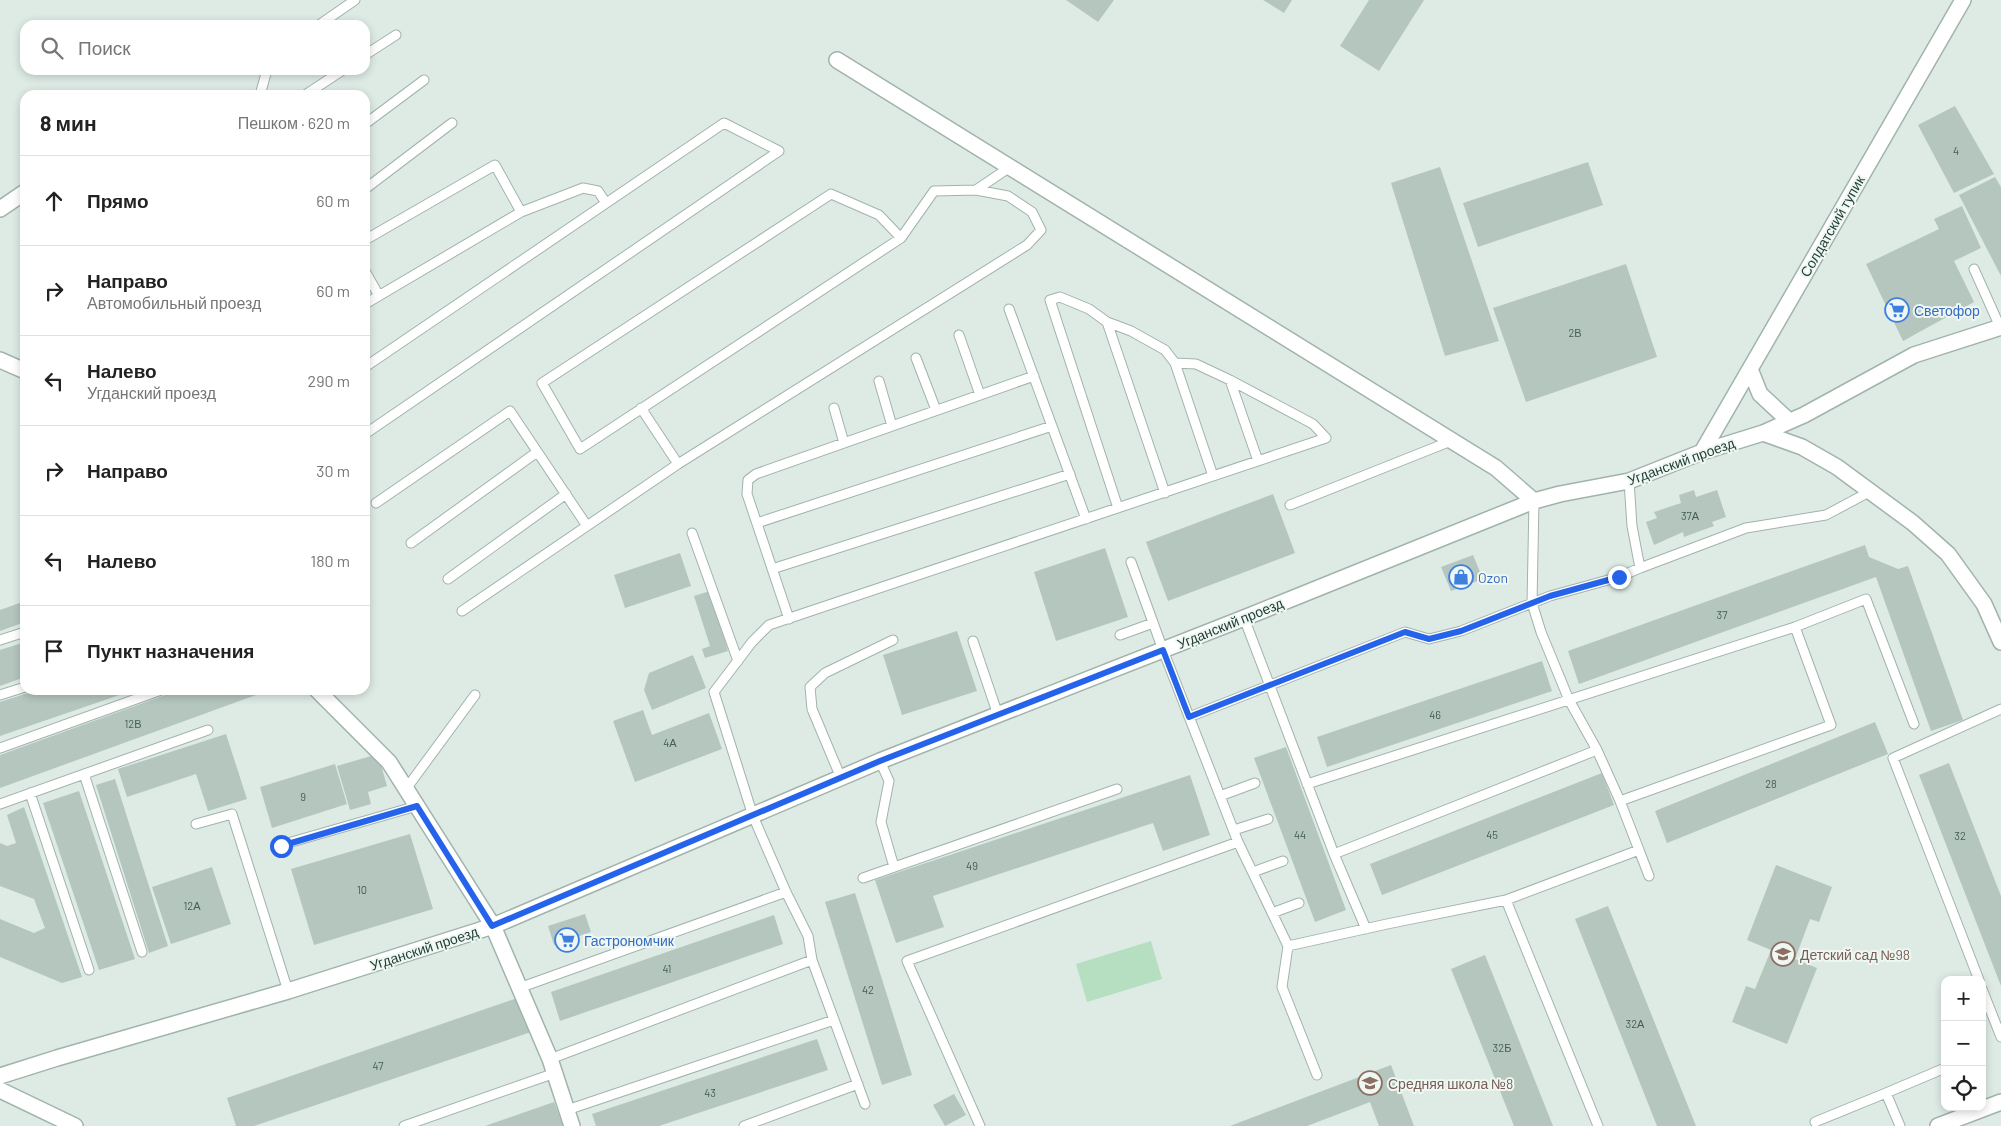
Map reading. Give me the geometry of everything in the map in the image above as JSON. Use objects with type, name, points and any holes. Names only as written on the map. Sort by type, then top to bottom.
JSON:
[{"type":"street","name":"Солдатский тупик","points":[[1702,452],[1963,0]]},
{"type":"street","points":[[837,60],[1496,468],[1534,501]]},
{"type":"street","points":[[0,209],[20,195]]},
{"type":"street","name":"Угданский проезд","points":[[0,1076],[288,991],[492,926],[880,761],[1244,618],[1534,501],[1585,488],[1629,481],[1702,452],[1763,433],[1914,355],[2000,327]]},
{"type":"street","points":[[0,360],[20,369]]},
{"type":"street","points":[[1750,369],[1760,394],[1789,421]]},
{"type":"street","points":[[1763,433],[1802,447],[1838,467],[1913,522],[1948,554],[1984,604],[2001,642]]},
{"type":"street","points":[[322,695],[389,762],[492,926],[552,1066],[572,1126]]},
{"type":"street","points":[[0,1090],[75,1126]]},
{"type":"street","points":[[1938,1126],[2001,1102]]},
{"type":"lane","points":[[326,20],[355,0]]},
{"type":"lane","points":[[370,52],[396,35]]},
{"type":"lane","points":[[261,90],[266,75]]},
{"type":"lane","points":[[312,90],[335,75]]},
{"type":"lane","points":[[370,120],[424,80]]},
{"type":"lane","points":[[370,185],[452,123]]},
{"type":"lane","points":[[370,364],[724,123],[779,151],[370,431]]},
{"type":"lane","points":[[370,237],[495,165],[521,212]]},
{"type":"lane","points":[[976,190],[1010,167]]},
{"type":"lane","points":[[370,301],[521,212],[583,188],[598,191],[606,203]]},
{"type":"lane","points":[[462,611],[678,464],[1027,245],[1041,230],[1032,212],[1008,196],[976,190],[934,191],[901,238],[580,448],[542,383],[831,194],[879,216],[901,238]]},
{"type":"lane","points":[[1974,269],[2000,327]]},
{"type":"lane","points":[[370,280],[379,296]]},
{"type":"lane","points":[[1118,508],[1050,300],[1060,297],[1089,309],[1107,322],[1131,331],[1165,350],[1175,364],[1213,476]]},
{"type":"lane","points":[[1009,309],[1086,519]]},
{"type":"lane","points":[[1107,322],[1164,492]]},
{"type":"lane","points":[[959,335],[980,394]]},
{"type":"lane","points":[[916,358],[936,410]]},
{"type":"lane","points":[[865,1104],[812,960],[808,936],[786,892],[753,816],[714,692],[769,625],[1326,438],[1313,424],[1230,380],[1196,364],[1175,364]]},
{"type":"lane","points":[[789,618],[747,494],[748,480],[756,474],[1034,376]]},
{"type":"lane","points":[[1230,380],[1258,461]]},
{"type":"lane","points":[[879,382],[892,426]]},
{"type":"lane","points":[[640,408],[678,464]]},
{"type":"lane","points":[[834,408],[844,443]]},
{"type":"lane","points":[[376,503],[510,411],[587,526]]},
{"type":"lane","points":[[757,523],[1052,426]]},
{"type":"lane","points":[[1290,505],[1451,440]]},
{"type":"lane","points":[[411,544],[537,452]]},
{"type":"lane","points":[[772,569],[1070,474]]},
{"type":"lane","points":[[1629,481],[1632,526],[1640,568]]},
{"type":"lane","points":[[1189,717],[1405,632],[1429,639],[1461,631],[1550,596],[1619,577],[1746,528],[1826,515],[1871,491]]},
{"type":"lane","points":[[448,579],[566,494]]},
{"type":"lane","points":[[1534,501],[1532,604],[1541,632],[1569,700],[1597,750],[1620,801],[1649,876]]},
{"type":"lane","points":[[692,533],[738,661]]},
{"type":"lane","points":[[1131,562],[1153,624],[1238,842],[1288,946],[1282,987],[1317,1075]]},
{"type":"lane","points":[[1307,784],[1795,627],[1866,599],[1914,724]]},
{"type":"lane","points":[[1244,618],[1334,854],[1366,930]]},
{"type":"lane","points":[[1120,635],[1153,624]]},
{"type":"lane","points":[[1620,801],[1831,725],[1795,627]]},
{"type":"lane","points":[[0,640],[20,634]]},
{"type":"lane","points":[[840,778],[812,709],[810,687],[825,673],[893,640]]},
{"type":"lane","points":[[973,641],[998,715]]},
{"type":"lane","points":[[0,695],[20,688]]},
{"type":"lane","points":[[0,748],[147,695]]},
{"type":"lane","points":[[406,789],[475,695]]},
{"type":"lane","points":[[1977,976],[1892,758],[2001,709]]},
{"type":"lane","points":[[0,804],[208,730]]},
{"type":"lane","points":[[1334,854],[1597,750]]},
{"type":"lane","points":[[880,761],[889,781],[881,822],[894,867]]},
{"type":"lane","points":[[84,774],[142,952]]},
{"type":"lane","points":[[1220,796],[1255,782]]},
{"type":"lane","points":[[863,878],[1117,789]]},
{"type":"lane","points":[[30,793],[89,970]]},
{"type":"lane","points":[[281,846],[417,806]]},
{"type":"lane","points":[[196,824],[232,814],[288,991]]},
{"type":"lane","points":[[1234,830],[1268,819]]},
{"type":"lane","points":[[980,1126],[907,961],[1238,842]]},
{"type":"lane","points":[[1288,946],[1506,900],[1639,850]]},
{"type":"lane","points":[[1252,872],[1283,861]]},
{"type":"lane","points":[[519,988],[786,892]]},
{"type":"lane","points":[[1506,900],[1598,1126]]},
{"type":"lane","points":[[1272,912],[1299,903]]},
{"type":"lane","points":[[404,1126],[812,960]]},
{"type":"lane","points":[[1986,999],[2001,1037]]},
{"type":"lane","points":[[567,1110],[834,1020]]},
{"type":"lane","points":[[1815,1122],[1941,1070]]},
{"type":"lane","points":[[744,1126],[858,1084]]},
{"type":"lane","points":[[1886,1093],[1900,1126]]},
{"type":"green space","points":[[1151,941],[1162,979],[1087,1002],[1076,964]]},
{"type":"building","points":[[1066,0],[1114,0],[1098,22]]},
{"type":"building","points":[[1263,0],[1292,0],[1284,13]]},
{"type":"building","points":[[1369,0],[1424,0],[1379,71],[1340,46]]},
{"type":"building","points":[[1955,106],[1994,174],[1954,193],[1918,125]]},
{"type":"building","points":[[1588,162],[1603,205],[1478,247],[1463,203]]},
{"type":"building","points":[[1440,167],[1499,341],[1445,356],[1391,183]]},
{"type":"building","points":[[1995,177],[2001,187],[2001,276],[1959,195]]},
{"type":"building","points":[[1962,206],[1981,248],[1954,261],[1974,302],[1903,341],[1866,264],[1939,229],[1934,219]]},
{"type":"building","points":[[1626,264],[1657,357],[1526,402],[1493,308]]},
{"type":"building","points":[[1694,490],[1696,497],[1717,490],[1726,517],[1712,522],[1714,526],[1684,537],[1683,532],[1654,545],[1646,522],[1657,518],[1654,512],[1681,503],[1679,495]]},
{"type":"building","points":[[1273,494],[1295,553],[1168,601],[1146,542]]},
{"type":"building","points":[[1865,545],[1869,557],[1898,569],[1908,566],[1963,720],[1931,731],[1876,577],[1579,684],[1568,651]]},
{"type":"building","points":[[1105,548],[1128,617],[1056,641],[1034,572]]},
{"type":"building","points":[[680,553],[691,586],[625,608],[614,575]]},
{"type":"building","points":[[1473,555],[1483,579],[1451,591],[1441,567]]},
{"type":"building","points":[[710,591],[728,651],[705,658],[702,649],[710,646],[694,596]]},
{"type":"building","points":[[20,603],[20,624],[0,631],[0,610]]},
{"type":"building","points":[[957,631],[977,691],[902,715],[883,655]]},
{"type":"building","points":[[20,644],[20,679],[0,686],[0,650]]},
{"type":"building","points":[[693,655],[706,688],[652,710],[644,690],[649,673]]},
{"type":"building","points":[[1542,661],[1552,691],[1327,767],[1317,737]]},
{"type":"building","points":[[22,695],[119,695],[0,736],[0,702]]},
{"type":"building","points":[[165,695],[256,695],[0,788],[0,755]]},
{"type":"building","points":[[643,710],[652,735],[709,713],[722,749],[635,782],[613,721]]},
{"type":"building","points":[[1875,722],[1888,754],[1667,843],[1655,811]]},
{"type":"building","points":[[226,734],[247,799],[208,811],[196,774],[127,797],[118,769]]},
{"type":"building","points":[[1286,747],[1346,910],[1315,922],[1254,758]]},
{"type":"building","points":[[378,754],[387,786],[368,792],[371,804],[350,810],[337,766]]},
{"type":"building","points":[[1949,763],[2001,896],[2001,986],[1919,775]]},
{"type":"building","points":[[335,764],[347,804],[272,828],[260,787]]},
{"type":"building","points":[[1602,773],[1614,805],[1382,895],[1370,864]]},
{"type":"building","points":[[1190,775],[1210,835],[1163,851],[1153,823],[933,896],[944,927],[896,943],[875,880]]},
{"type":"building","points":[[115,779],[168,946],[149,953],[96,785]]},
{"type":"building","points":[[79,791],[135,959],[99,970],[43,803]]},
{"type":"building","points":[[24,807],[82,977],[62,983],[0,957],[0,919],[34,933],[45,928],[34,899],[0,886],[0,843],[7,846],[16,843],[7,815]]},
{"type":"building","points":[[410,834],[433,909],[314,945],[291,869]]},
{"type":"building","name":"Детский сад №98","points":[[1776,865],[1832,887],[1819,922],[1810,919],[1795,959],[1817,968],[1787,1044],[1732,1022],[1746,986],[1755,989],[1771,950],[1747,940]]},
{"type":"building","points":[[212,867],[231,924],[171,944],[152,887]]},
{"type":"building","points":[[855,893],[912,1075],[882,1085],[825,902]]},
{"type":"building","points":[[1608,906],[1696,1126],[1657,1126],[1575,919]]},
{"type":"building","points":[[585,914],[591,932],[554,945],[548,926]]},
{"type":"building","points":[[774,915],[783,944],[560,1021],[551,992]]},
{"type":"building","points":[[1485,955],[1553,1126],[1514,1126],[1451,969]]},
{"type":"building","points":[[520,997],[531,1032],[254,1126],[236,1126],[227,1098]]},
{"type":"building","points":[[817,1039],[828,1070],[659,1126],[596,1126],[592,1114]]},
{"type":"building","name":"Средняя школа №8","points":[[1391,1065],[1414,1126],[1379,1126],[1370,1102],[1307,1126],[1230,1126]]},
{"type":"building","points":[[954,1094],[966,1115],[945,1126],[933,1105]]},
{"type":"building","points":[[554,1102],[563,1126],[485,1126]]},
{"type":"place","name":"Светофор","points":[[1897,310]]},
{"type":"place","name":"Ozon","points":[[1461,577]]},
{"type":"place","name":"Гастрономчик","points":[[567,940]]},
{"type":"place","name":"Детский сад №98","points":[[1783,954]]},
{"type":"place","name":"Средняя школа №8","points":[[1370,1083]]},
{"type":"route","points":[[281,846],[417,806],[492,926],[880,761],[1163,650],[1189,717],[1405,632],[1429,639],[1461,631],[1550,596],[1619,577]]}]
